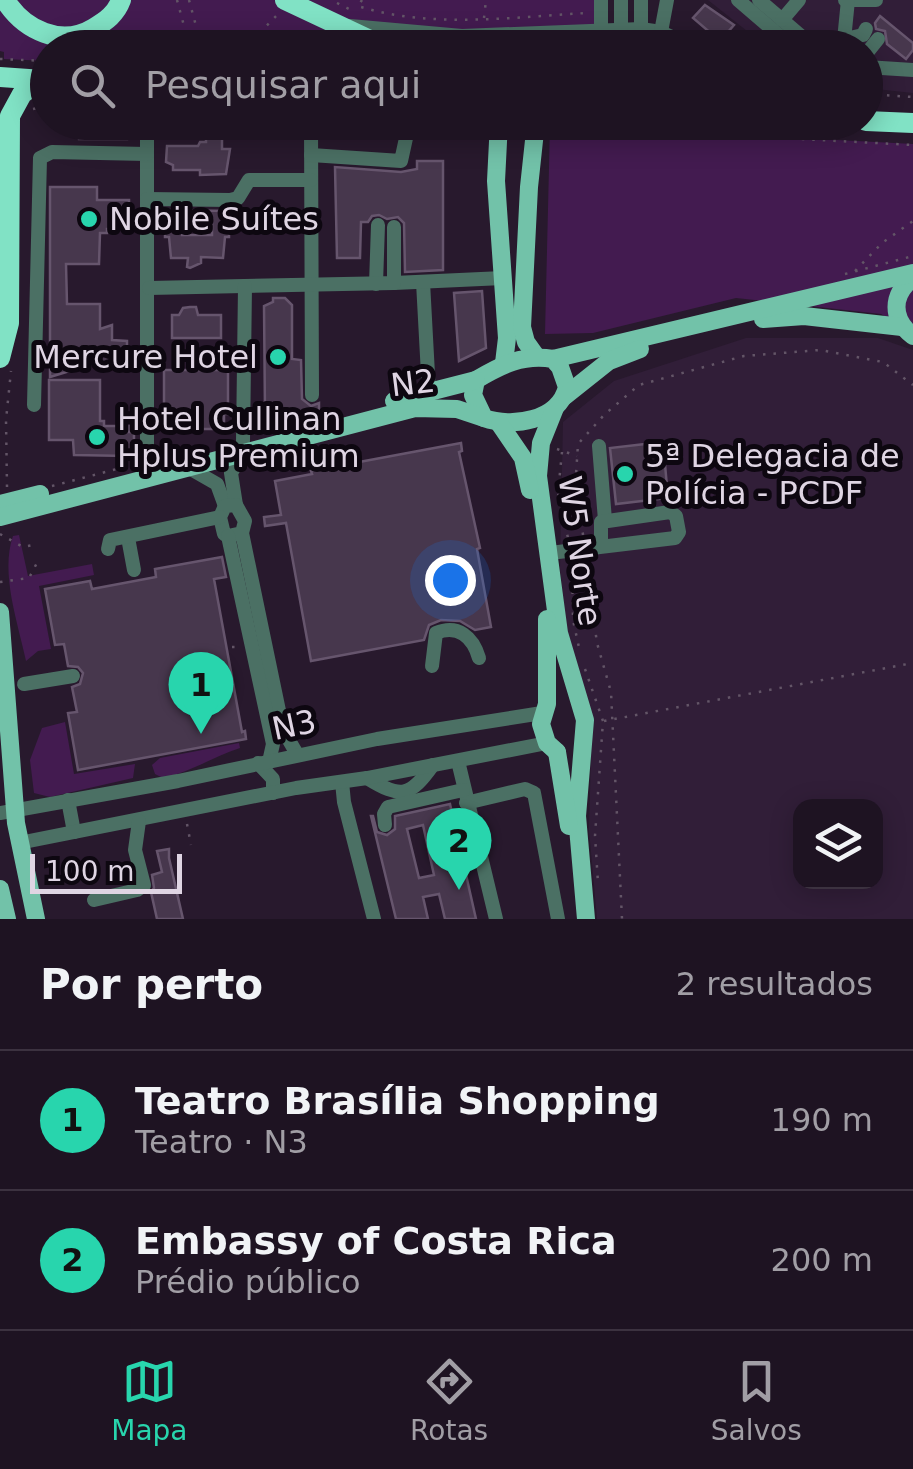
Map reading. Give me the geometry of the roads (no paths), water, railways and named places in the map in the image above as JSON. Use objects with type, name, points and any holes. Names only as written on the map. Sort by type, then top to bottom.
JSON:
[{"type":"highway","points":[[5,0],[20,19],[38,30]]},
{"type":"highway","points":[[88,30],[110,18],[121,0]]},
{"type":"highway","points":[[288,1],[349,30]]},
{"type":"highway","points":[[4,68],[30,72]]},
{"type":"highway","points":[[0,358],[9,323],[10,116],[30,87]]},
{"type":"highway","points":[[883,122],[913,123]]},
{"type":"main road","points":[[499,140],[496,181],[507,338],[504,363]]},
{"type":"main road","points":[[534,140],[522,328],[526,342],[565,377],[560,402]]},
{"type":"main road","points":[[496,181],[515,178],[529,187]]},
{"type":"main road","points":[[907,332],[804,316],[751,321],[622,355],[541,416],[491,421],[474,394],[476,380],[504,363],[544,358],[913,276]]},
{"type":"main road","points":[[907,332],[896,314],[896,301],[900,289],[913,276]]},
{"type":"main road","name":"N2","points":[[0,517],[147,472],[188,468],[243,447],[476,380]]},
{"type":"main road","name":"W5 Norte","points":[[560,402],[542,443],[538,476],[554,605],[578,702]]},
{"type":"main road","name":"N2","points":[[0,504],[415,408],[457,409],[491,421]]},
{"type":"main road","name":"W5 Norte","points":[[491,421],[524,458],[536,522],[548,635],[545,708]]},
{"type":"main road","points":[[0,612],[8,811],[33,911],[9,919],[0,889]]},
{"type":"main road","points":[[578,919],[568,823],[552,748],[541,724],[545,708],[563,698],[578,702],[585,720],[576,816],[586,919]]},
{"type":"main road","points":[[552,748],[577,749],[584,744]]},
{"type":"street","points":[[601,0],[600,30],[648,30]]},
{"type":"street","points":[[621,30],[622,0]]},
{"type":"street","points":[[641,0],[641,29]]},
{"type":"street","points":[[662,30],[667,0]]},
{"type":"street","points":[[738,0],[760,3],[791,30]]},
{"type":"street","points":[[782,20],[799,0]]},
{"type":"street","points":[[842,30],[846,0],[876,4]]},
{"type":"street","points":[[760,3],[789,30]]},
{"type":"street","points":[[340,26],[389,30]]},
{"type":"street","points":[[883,67],[913,70]]},
{"type":"street","points":[[147,140],[147,472]]},
{"type":"street","points":[[311,140],[312,396]]},
{"type":"street","points":[[311,156],[401,161],[405,140]]},
{"type":"street","points":[[34,405],[40,158],[52,152],[147,154]]},
{"type":"street","points":[[147,198],[230,200],[238,198],[249,180],[311,180]]},
{"type":"street","points":[[376,284],[386,226],[394,284]]},
{"type":"street","points":[[148,288],[503,278]]},
{"type":"street","points":[[423,282],[429,392]]},
{"type":"street","points":[[235,534],[224,534],[231,474],[243,447],[245,286]]},
{"type":"street","points":[[599,446],[605,520]]},
{"type":"street","points":[[188,468],[217,484],[227,509],[245,521],[235,534],[273,744],[264,762],[273,779],[273,793]]},
{"type":"street","points":[[108,549],[110,540],[227,509]]},
{"type":"street","points":[[550,553],[676,538],[676,516],[670,512],[605,520],[600,526],[600,546]]},
{"type":"street","points":[[235,534],[284,694],[285,739],[292,755],[286,775],[296,788]]},
{"type":"street","points":[[129,543],[134,570]]},
{"type":"street","points":[[432,666],[436,633],[449,628],[474,644],[479,658]]},
{"type":"street","points":[[24,684],[72,676]]},
{"type":"street","name":"N3","points":[[8,811],[545,708]]},
{"type":"street","points":[[18,844],[296,788],[552,748]]},
{"type":"street","points":[[454,762],[496,919]]},
{"type":"street","points":[[342,782],[374,919]]},
{"type":"street","points":[[385,825],[388,807],[462,795],[531,790],[558,919]]},
{"type":"street","points":[[68,800],[74,832]]},
{"type":"street","points":[[94,900],[144,885],[135,850],[139,821]]},
{"type":"street","points":[[111,826],[135,850]]},
{"type":"place","name":"Nobile Suítes","points":[[89,219]]},
{"type":"place","name":"Mercure Hotel","points":[[278,357]]},
{"type":"place","name":"Hotel Cullinan Hplus Premium","points":[[97,437]]},
{"type":"place","name":"5ª Delegacia de Polícia - PCDF","points":[[625,474]]},
{"type":"place","name":"Teatro Brasília Shopping","points":[[201,734]]},
{"type":"place","name":"Embassy of Costa Rica","points":[[459,890]]}]
